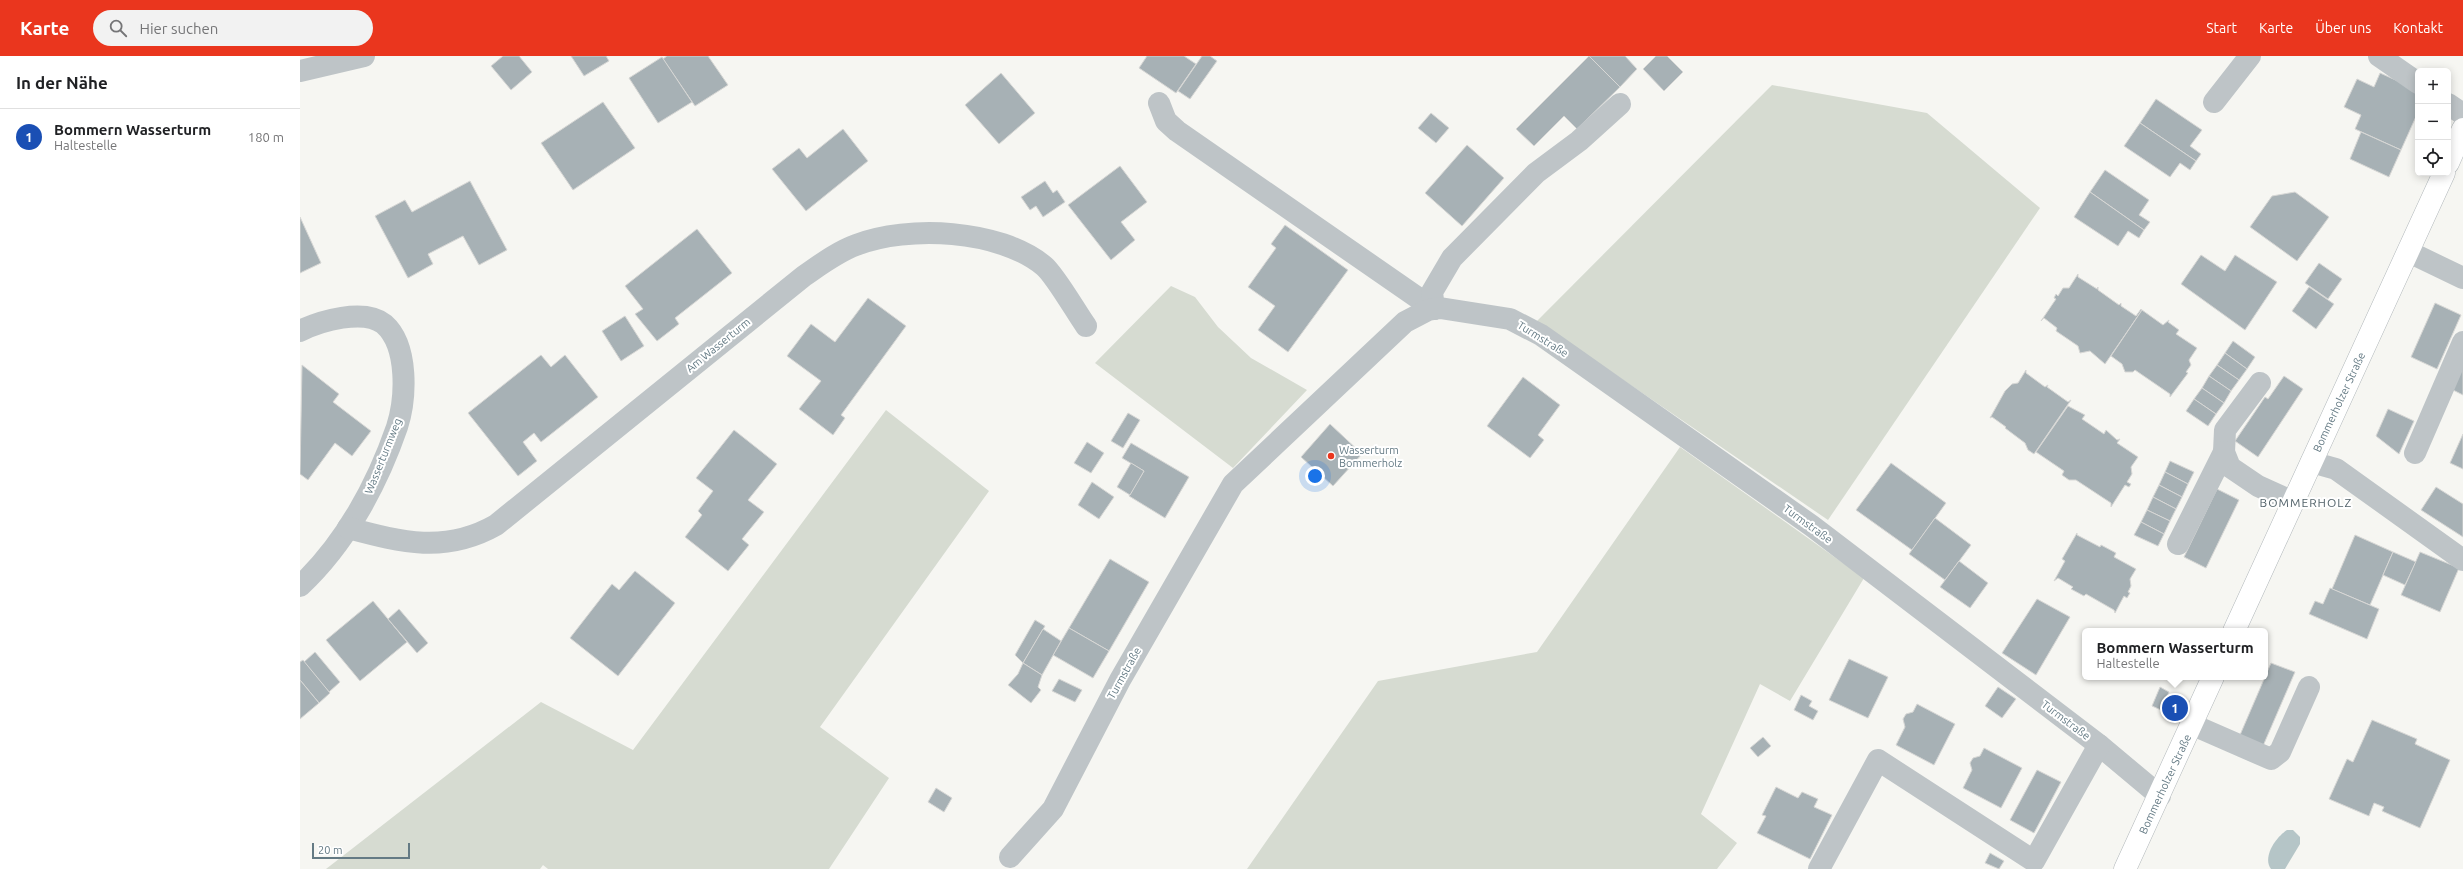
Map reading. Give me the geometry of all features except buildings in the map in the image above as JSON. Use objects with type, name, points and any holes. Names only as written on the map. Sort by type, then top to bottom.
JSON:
[{"type":"main road","points":[[2451,156],[2463,129]]},
{"type":"main road","name":"Bommerholzer Straße","points":[[2235,628],[2443,176]]},
{"type":"main road","name":"Bommerholzer Straße","points":[[2125,869],[2193,725],[2212,680]]},
{"type":"street","points":[[300,71],[364,56]]},
{"type":"street","points":[[2214,102],[2250,56]]},
{"type":"street","points":[[2378,56],[2415,81]]},
{"type":"street","points":[[1159,103],[1166,121],[1177,130],[1431,310]]},
{"type":"street","points":[[1431,310],[1432,292],[1452,258],[1536,172],[1579,141],[1620,104]]},
{"type":"street","points":[[2451,106],[2463,114]]},
{"type":"street","name":"Am Wasserturm","points":[[348,528],[403,542],[435,544],[478,535],[496,525],[804,276],[831,258],[856,245],[884,237],[919,233],[949,233],[982,239],[1015,250],[1044,266],[1086,326]]},
{"type":"street","points":[[2409,252],[2463,278]]},
{"type":"street","name":"Turmstraße","points":[[1010,858],[1053,809],[1120,680],[1233,484],[1405,322],[1431,310],[1510,319],[1541,335],[1812,526],[2099,745],[2160,796]]},
{"type":"street","name":"Wasserturmweg","points":[[300,331],[310,326],[347,317],[369,318],[383,324],[394,336],[400,355],[404,394],[397,426],[364,503],[348,528],[300,586]]},
{"type":"street","points":[[2415,453],[2463,342]]},
{"type":"street","points":[[2178,544],[2224,452],[2225,430],[2260,383]]},
{"type":"street","points":[[2224,452],[2230,467],[2258,486],[2293,502]]},
{"type":"street","points":[[2311,462],[2336,469],[2463,560]]},
{"type":"street","points":[[2193,725],[2271,759],[2280,752],[2308,687]]},
{"type":"street","points":[[1819,869],[1878,760],[2034,861],[2099,745]]},
{"type":"shaded area","points":[[1772,85],[1927,113],[2040,208],[1828,520],[1537,321]]},
{"type":"shaded area","points":[[1171,286],[1195,297],[1218,327],[1251,358],[1307,390],[1233,468],[1095,363]]},
{"type":"shaded area","points":[[886,410],[989,491],[820,727],[889,778],[829,869],[548,869],[543,865],[540,869],[326,869],[541,702],[633,750]]},
{"type":"shaded area","points":[[1680,447],[1864,578],[1790,701],[1760,684],[1701,814],[1737,843],[1717,869],[1247,869],[1378,681],[1537,652]]},
{"type":"shaded area","points":[[2287,830],[2293,830],[2300,837],[2300,844],[2285,869],[2271,869],[2268,859],[2269,853],[2275,842]]},
{"type":"place","name":"Wasserturm Bommerholz","points":[[1331,456]]},
{"type":"place","name":"Bommern Wasserturm","points":[[2175,708]]},
{"type":"district","name":"BOMMERHOLZ","points":[[2306,502]]}]
